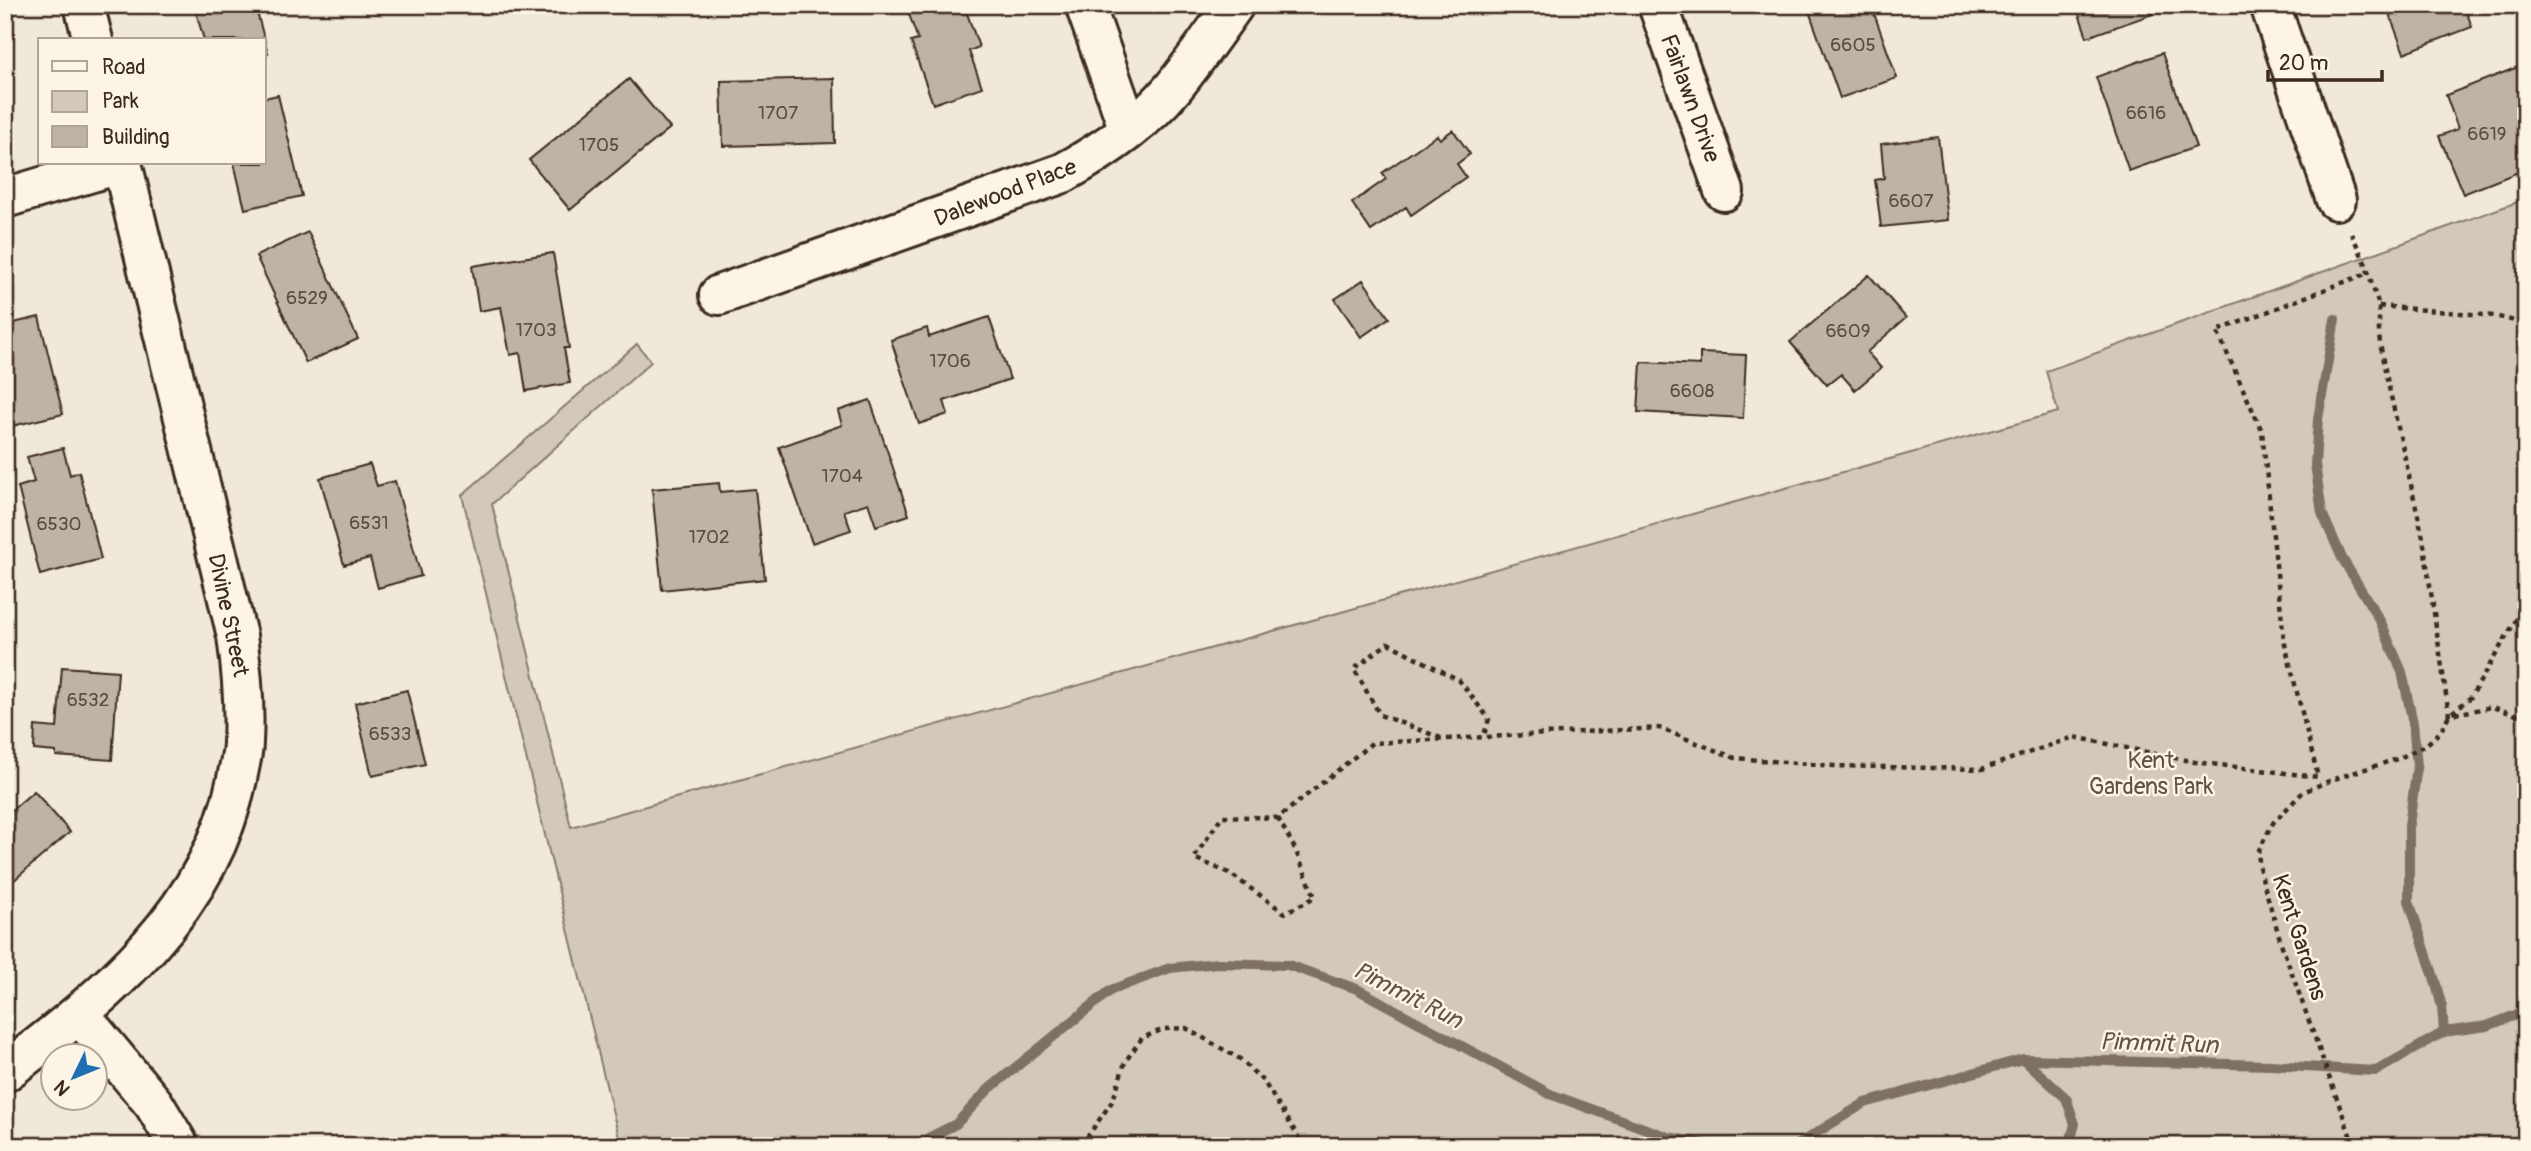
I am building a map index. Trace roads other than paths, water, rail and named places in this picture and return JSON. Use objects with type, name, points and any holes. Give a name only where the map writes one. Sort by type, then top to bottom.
[{"type":"street","points":[[84,5],[92,38]]},
{"type":"street","points":[[1085,5],[1129,130]]},
{"type":"street","name":"Dalewood Place","points":[[719,295],[1063,173],[1086,161],[1129,130],[1172,90],[1234,5]]},
{"type":"street","name":"Fairlawn Drive","points":[[1658,5],[1724,191]]},
{"type":"street","points":[[2270,5],[2336,200]]},
{"type":"street","points":[[5,198],[119,164]]},
{"type":"street","name":"Divine Street","points":[[5,1072],[80,1015],[144,952],[180,910],[210,861],[231,805],[243,745],[244,689],[237,636],[122,164]]},
{"type":"street","points":[[80,1015],[154,1104],[179,1146]]},
{"type":"waterway","points":[[2335,319],[2318,419],[2315,464],[2322,513],[2342,558],[2380,621],[2402,672],[2413,723],[2417,766],[2409,825],[2409,901],[2434,977],[2442,1007],[2444,1032]]},
{"type":"waterway","name":"Pimmit Run","points":[[912,1146],[956,1124],[989,1089],[1111,990],[1170,968],[1218,963],[1288,965],[1357,989],[1550,1094],[1668,1137],[1715,1146]]},
{"type":"waterway","name":"Pimmit Run","points":[[1795,1146],[1865,1103],[2023,1059],[2271,1065],[2376,1071],[2444,1032],[2487,1026],[2526,1011]]},
{"type":"waterway","points":[[2023,1059],[2066,1098],[2075,1124],[2069,1146]]},
{"type":"park label","name":"Kent Gardens Park","points":[[2151,773]]}]
